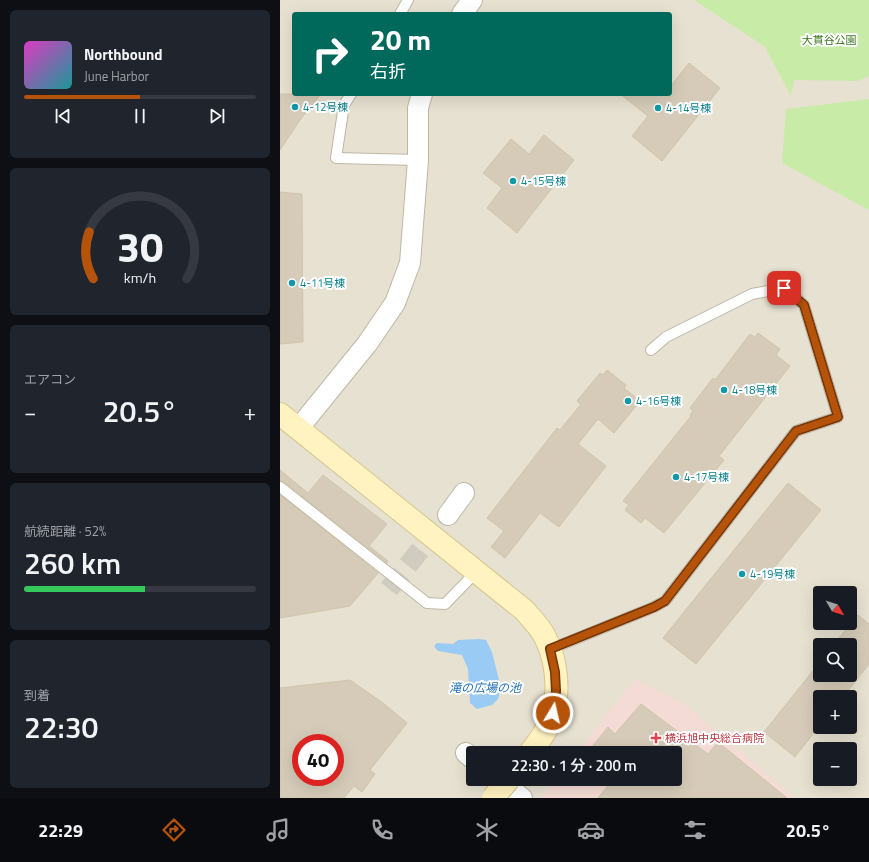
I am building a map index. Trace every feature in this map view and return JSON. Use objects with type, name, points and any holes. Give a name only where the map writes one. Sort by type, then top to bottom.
[{"type":"street","points":[[463,12],[472,0]]},
{"type":"street","points":[[298,429],[367,344],[395,303],[410,263],[418,160],[418,108],[421,96]]},
{"type":"street","points":[[280,414],[524,610],[543,634],[550,649],[555,672],[556,691],[553,713],[543,735],[535,746]]},
{"type":"street","points":[[448,515],[464,493]]},
{"type":"street","points":[[493,798],[503,786]]},
{"type":"street","points":[[507,786],[522,798]]},
{"type":"lane","points":[[401,12],[408,0]]},
{"type":"lane","points":[[350,96],[344,105],[336,158],[418,160]]},
{"type":"lane","points":[[550,649],[654,607],[665,601],[796,431],[838,417],[804,305],[784,288],[752,294],[666,337],[651,350]]},
{"type":"lane","points":[[280,487],[427,602],[445,604],[476,572]]},
{"type":"shaded area","points":[[280,0],[869,0],[869,798],[280,798]]},
{"type":"shaded area","name":"横浜旭中央総合病院","points":[[637,680],[683,703],[795,798],[541,798],[550,786],[682,786],[682,746],[582,746],[625,691]]},
{"type":"green space","name":"大貫谷公園","points":[[694,0],[869,0],[869,76],[858,81],[794,80],[791,96],[765,47]]},
{"type":"green space","points":[[869,99],[869,210],[782,163],[786,109]]},
{"type":"water","name":"滝の広場の池","points":[[458,640],[486,640],[492,652],[501,688],[498,699],[492,705],[477,709],[470,703],[468,669],[462,655],[438,651],[434,646],[437,643],[453,644]]},
{"type":"building","name":"4-14号棟","points":[[689,63],[720,88],[662,161],[632,136],[648,116],[623,96],[672,96],[672,84]]},
{"type":"building","name":"4-12号棟","points":[[280,94],[292,94],[292,96],[319,96],[300,120],[280,150]]},
{"type":"building","name":"4-15号棟","points":[[544,135],[574,160],[517,233],[487,208],[502,188],[483,173],[511,139],[529,154]]},
{"type":"building","name":"4-11号棟","points":[[280,192],[302,194],[303,342],[280,344]]},
{"type":"building","points":[[758,333],[780,349],[776,355],[790,366],[719,456],[724,460],[664,533],[645,518],[641,523],[625,510],[629,505],[623,501],[691,416],[690,415],[693,411],[690,408],[713,378],[715,380],[750,334],[755,337]]},
{"type":"building","points":[[607,370],[626,385],[624,388],[640,401],[614,433],[598,419],[578,444],[606,466],[559,527],[540,513],[505,558],[491,547],[504,531],[487,518],[557,428],[560,430],[581,404],[577,401],[600,373],[603,375]]},
{"type":"building","points":[[280,470],[308,493],[323,475],[387,524],[369,546],[388,561],[387,563],[284,482],[280,481]]},
{"type":"building","name":"4-19号棟","points":[[788,483],[821,510],[696,664],[663,638]]},
{"type":"building","points":[[280,495],[378,573],[350,606],[280,618]]},
{"type":"building","points":[[858,615],[869,624],[869,664],[857,679],[857,638],[839,638],[846,630],[857,630]]},
{"type":"building","points":[[813,671],[813,682],[855,682],[849,690],[813,690],[813,734],[795,757],[764,732]]},
{"type":"building","points":[[350,680],[383,703],[407,723],[370,770],[375,774],[362,792],[354,786],[344,798],[280,798],[280,688]]},
{"type":"building","points":[[641,704],[708,754],[718,742],[787,798],[598,798],[607,786],[682,786],[682,746],[593,746],[608,727],[615,734]]},
{"type":"tunnel","points":[[389,589],[448,515]]},
{"type":"place","name":"4-12号棟","points":[[295,107]]},
{"type":"place","name":"4-14号棟","points":[[658,108]]},
{"type":"place","name":"4-15号棟","points":[[513,181]]},
{"type":"place","name":"4-11号棟","points":[[292,283]]},
{"type":"place","name":"4-18号棟","points":[[724,390]]},
{"type":"place","name":"4-16号棟","points":[[628,401]]},
{"type":"place","name":"4-17号棟","points":[[676,477]]},
{"type":"place","name":"4-19号棟","points":[[742,574]]},
{"type":"place","name":"横浜旭中央総合病院","points":[[656,738]]},
{"type":"route","points":[[553,713],[556,691],[555,672],[550,649],[654,607],[665,601],[796,431],[838,417],[804,305],[784,288]]}]
